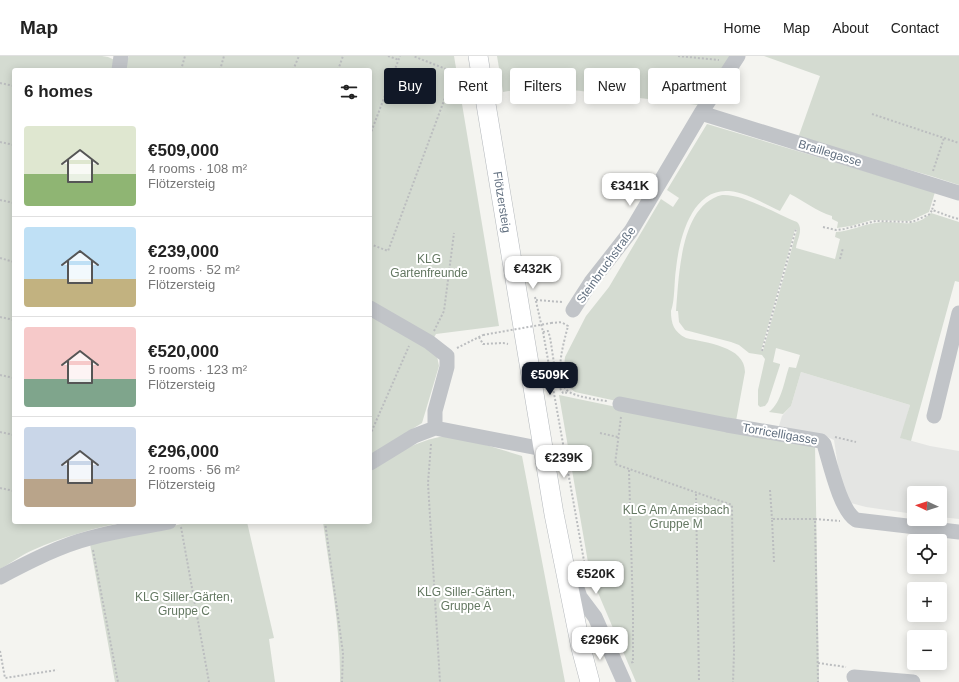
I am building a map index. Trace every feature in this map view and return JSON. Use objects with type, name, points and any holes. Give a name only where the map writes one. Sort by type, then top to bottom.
[{"type":"main road","name":"Flötzersteig","points":[[478,56],[554,514],[581,648],[590,682]]},
{"type":"street","points":[[119,68],[121,56]]},
{"type":"street","name":"Steinbruchstraße","points":[[569,306],[591,282],[631,231],[701,113],[736,59]]},
{"type":"street","name":"Braillegasse","points":[[701,113],[959,193]]},
{"type":"street","points":[[372,309],[429,342],[447,356],[447,367],[435,411],[435,428]]},
{"type":"street","points":[[934,416],[959,313]]},
{"type":"street","name":"Torricelligasse","points":[[622,404],[822,442],[824,444],[843,505],[852,518],[856,520]]},
{"type":"street","points":[[372,462],[414,436],[435,428],[543,449]]},
{"type":"street","name":"Flötzersteig","points":[[554,514],[580,597],[595,617],[621,676]]},
{"type":"street","points":[[856,520],[959,532]]},
{"type":"street","points":[[0,577],[27,562],[91,537],[164,524]]},
{"type":"street","points":[[581,648],[582,682]]},
{"type":"street","points":[[854,677],[913,682]]},
{"type":"path","points":[[182,68],[185,56]]},
{"type":"path","points":[[221,68],[224,56]]},
{"type":"path","points":[[295,68],[299,56]]},
{"type":"path","points":[[339,68],[343,56]]},
{"type":"path","points":[[388,56],[399,60]]},
{"type":"path","points":[[372,129],[400,56]]},
{"type":"path","points":[[372,245],[388,251],[452,80],[451,71],[413,56]]},
{"type":"path","points":[[678,56],[736,59]]},
{"type":"path","points":[[0,83],[12,86]]},
{"type":"path","points":[[872,114],[959,143]]},
{"type":"path","points":[[823,227],[836,230],[876,221],[912,222],[930,214],[932,210],[933,185],[944,138]]},
{"type":"path","points":[[0,142],[12,145]]},
{"type":"path","points":[[0,200],[12,203]]},
{"type":"path","points":[[932,210],[948,217],[959,219]]},
{"type":"path","points":[[762,351],[796,229]]},
{"type":"path","points":[[429,342],[444,311],[454,233]]},
{"type":"path","points":[[840,260],[843,248]]},
{"type":"path","points":[[0,258],[12,261]]},
{"type":"path","points":[[534,293],[543,332],[587,577]]},
{"type":"path","points":[[536,300],[569,306]]},
{"type":"path","points":[[0,317],[12,320]]},
{"type":"path","points":[[445,354],[483,335],[551,323]]},
{"type":"path","points":[[563,323],[568,326],[562,350],[562,384],[571,393],[622,404],[619,437],[614,464],[696,494],[732,505],[733,682]]},
{"type":"path","points":[[543,332],[548,331],[550,337],[557,383],[563,393],[566,393],[567,390]]},
{"type":"path","points":[[372,430],[414,334]]},
{"type":"path","points":[[478,337],[483,344],[508,344]]},
{"type":"path","points":[[0,375],[12,378]]},
{"type":"path","points":[[435,428],[431,446],[428,483],[440,682]]},
{"type":"path","points":[[0,432],[12,435]]},
{"type":"path","points":[[600,433],[619,437]]},
{"type":"path","points":[[822,442],[828,436],[856,442]]},
{"type":"path","points":[[621,676],[633,662],[629,470]]},
{"type":"path","points":[[0,488],[12,491]]},
{"type":"path","points":[[770,490],[774,562]]},
{"type":"path","points":[[696,494],[699,682]]},
{"type":"path","points":[[772,519],[836,522],[856,520]]},
{"type":"path","points":[[815,520],[818,682]]},
{"type":"path","points":[[175,524],[209,682]]},
{"type":"path","points":[[325,524],[343,653],[342,682]]},
{"type":"path","points":[[91,537],[118,682]]},
{"type":"path","points":[[0,651],[4,678],[57,670]]},
{"type":"path","points":[[818,663],[846,667],[854,677]]},
{"type":"shaded area","points":[[801,372],[910,405],[901,438],[930,446],[959,451],[959,519],[947,518],[947,486],[907,486],[907,513],[866,507],[847,502],[842,492],[834,440],[825,436],[778,429],[782,416],[791,406]]},
{"type":"green space","points":[[0,56],[108,57],[119,62],[117,68],[12,68],[12,524],[116,524],[90,530],[55,541],[29,552],[0,569]]},
{"type":"green space","name":"KLG Gartenfreunde","points":[[129,56],[454,56],[456,68],[444,68],[444,104],[462,104],[499,326],[436,334],[433,339],[372,303],[372,68],[125,68]]},
{"type":"green space","points":[[497,56],[730,56],[722,68],[648,68],[648,99],[640,98],[640,68],[584,68],[584,91],[576,90],[576,68],[510,68],[510,91],[503,92],[502,68],[499,68]]},
{"type":"green space","points":[[764,56],[959,56],[959,185],[798,138],[820,76]]},
{"type":"green space","points":[[707,124],[935,192],[929,212],[910,221],[872,220],[837,228],[838,222],[832,219],[832,216],[815,209],[790,194],[780,211],[742,194],[729,191],[716,192],[705,198],[696,207],[689,218],[684,231],[680,244],[675,274],[671,316],[674,327],[682,336],[723,347],[739,356],[743,363],[745,372],[736,421],[626,403],[575,392],[565,384],[563,378],[565,357],[586,316],[609,287],[661,199],[673,207],[679,198],[667,190]]},
{"type":"green space","points":[[722,195],[740,198],[760,205],[797,222],[800,231],[796,248],[835,259],[840,239],[835,237],[836,232],[883,222],[917,222],[931,213],[959,222],[959,282],[955,281],[911,441],[900,438],[910,405],[801,372],[791,406],[783,414],[769,412],[780,397],[789,367],[796,368],[800,355],[776,348],[773,362],[780,365],[768,402],[765,406],[760,407],[758,405],[758,390],[765,359],[762,355],[749,353],[739,345],[731,342],[685,330],[679,322],[678,311],[676,311],[684,244],[690,227],[698,212],[708,201]],"holes":[[[795,229],[797,230],[763,351],[761,351]]]},
{"type":"green space","points":[[372,311],[437,356],[439,366],[422,423],[372,454]]},
{"type":"green space","name":"KLG Am Ameisbach Gruppe M","points":[[559,395],[765,438],[815,445],[819,682],[636,682],[590,574]]},
{"type":"green space","name":"KLG Siller-Gärten, Gruppe A","points":[[445,436],[463,438],[522,456],[565,682],[340,682],[337,622],[323,524],[372,524],[372,469],[415,445],[434,438]]},
{"type":"green space","name":"KLG Siller-Gärten, Gruppe C","points":[[182,524],[247,524],[274,638],[269,639],[275,682],[115,682],[90,544]]}]
